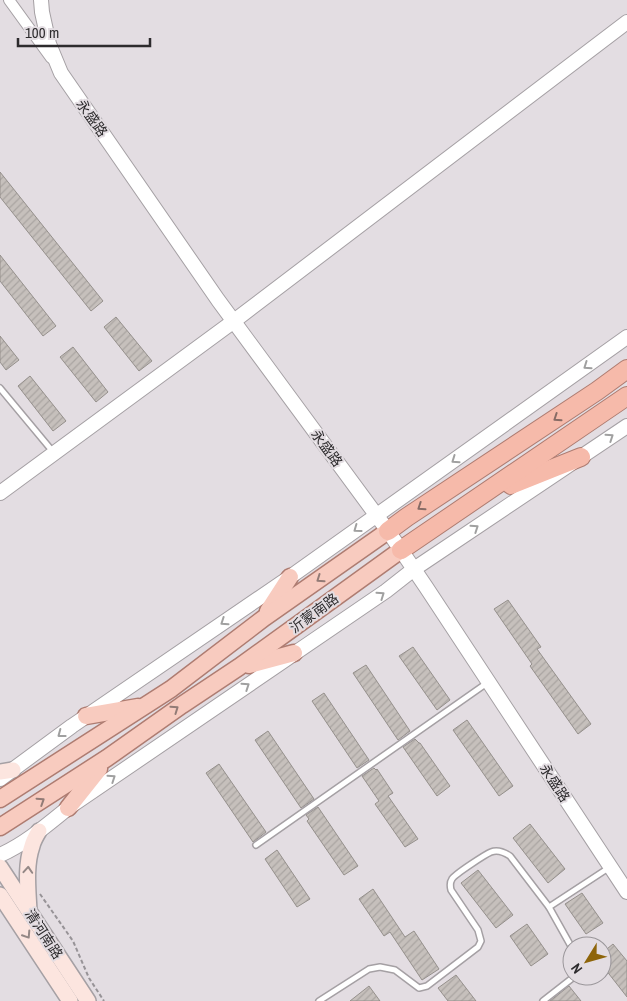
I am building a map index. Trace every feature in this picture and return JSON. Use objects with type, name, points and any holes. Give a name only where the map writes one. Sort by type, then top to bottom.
[{"type":"highway","name":"沂蒙南路","points":[[388,531],[627,369]]},
{"type":"highway","name":"沂蒙南路","points":[[401,550],[627,396]]},
{"type":"highway","points":[[478,498],[581,457]]},
{"type":"main road","name":"沂蒙南路","points":[[0,799],[171,689],[264,618],[388,531]]},
{"type":"main road","name":"沂蒙南路","points":[[0,827],[107,758],[240,667],[401,550]]},
{"type":"main road","points":[[264,618],[290,577]]},
{"type":"main road","points":[[240,667],[294,653]]},
{"type":"main road","points":[[86,716],[145,706]]},
{"type":"main road","points":[[68,808],[107,758]]},
{"type":"main road","points":[[29,911],[29,859],[32,845],[39,831]]},
{"type":"main road","name":"清河南路","points":[[0,867],[88,1001]]},
{"type":"main road","name":"清河南路","points":[[0,895],[5,906],[70,1001]]},
{"type":"street","points":[[9,0],[61,73]]},
{"type":"street","name":"永盛路","points":[[41,0],[49,44],[61,73],[234,321],[388,531],[627,892]]},
{"type":"street","points":[[0,493],[234,321],[627,22]]},
{"type":"street","points":[[0,780],[6,771],[290,577],[627,338]]},
{"type":"street","points":[[0,855],[39,831],[68,808],[386,591],[414,569],[627,426]]},
{"type":"lane","points":[[0,388],[54,454]]},
{"type":"lane","points":[[256,846],[489,682]]},
{"type":"lane","points":[[319,1001],[369,969],[380,967],[395,970],[419,988],[427,986],[478,947],[481,941],[478,930],[451,890],[451,879],[492,852],[503,851],[510,856],[549,906],[565,936]]},
{"type":"lane","points":[[549,906],[610,867]]},
{"type":"lane","points":[[543,1001],[562,986]]},
{"type":"path","points":[[39,892],[73,941],[88,978],[104,1001]]},
{"type":"building","points":[[0,172],[103,301],[91,311],[0,197]]},
{"type":"building","points":[[0,255],[56,326],[43,336],[0,281]]},
{"type":"building","points":[[116,317],[152,361],[139,371],[104,327]]},
{"type":"building","points":[[0,336],[19,360],[6,370],[0,362]]},
{"type":"building","points":[[73,347],[108,392],[96,402],[60,357]]},
{"type":"building","points":[[30,376],[66,421],[53,431],[18,386]]},
{"type":"building","points":[[508,600],[541,647],[537,649],[591,724],[578,734],[530,666],[532,664],[494,609]]},
{"type":"building","points":[[413,647],[450,700],[437,710],[399,656]]},
{"type":"building","points":[[366,665],[410,731],[398,740],[353,673]]},
{"type":"building","points":[[324,693],[369,760],[357,768],[312,701]]},
{"type":"building","points":[[467,720],[513,786],[499,796],[453,730]]},
{"type":"building","points":[[268,731],[314,799],[301,808],[255,740]]},
{"type":"building","points":[[415,739],[420,743],[450,786],[437,796],[403,747]]},
{"type":"building","points":[[219,764],[266,832],[253,842],[206,773]]},
{"type":"building","points":[[374,768],[377,769],[393,793],[388,796],[418,839],[405,847],[375,804],[379,801],[362,776]]},
{"type":"building","points":[[318,807],[358,866],[344,875],[307,821],[309,819],[306,815]]},
{"type":"building","points":[[530,824],[565,869],[548,883],[513,838]]},
{"type":"building","points":[[277,850],[310,899],[297,907],[265,859]]},
{"type":"building","points":[[478,870],[513,915],[496,928],[461,883]]},
{"type":"building","points":[[373,889],[405,937],[414,931],[439,969],[422,980],[390,932],[384,936],[359,899]]},
{"type":"building","points":[[582,893],[603,923],[586,934],[565,904]]},
{"type":"building","points":[[527,924],[548,954],[531,966],[510,936]]},
{"type":"building","points":[[612,945],[627,961],[627,997],[612,978]]},
{"type":"building","points":[[456,975],[476,1001],[448,1001],[438,988]]},
{"type":"building","points":[[369,986],[380,1001],[350,1001]]},
{"type":"building","points":[[569,986],[581,1001],[550,1001]]}]
